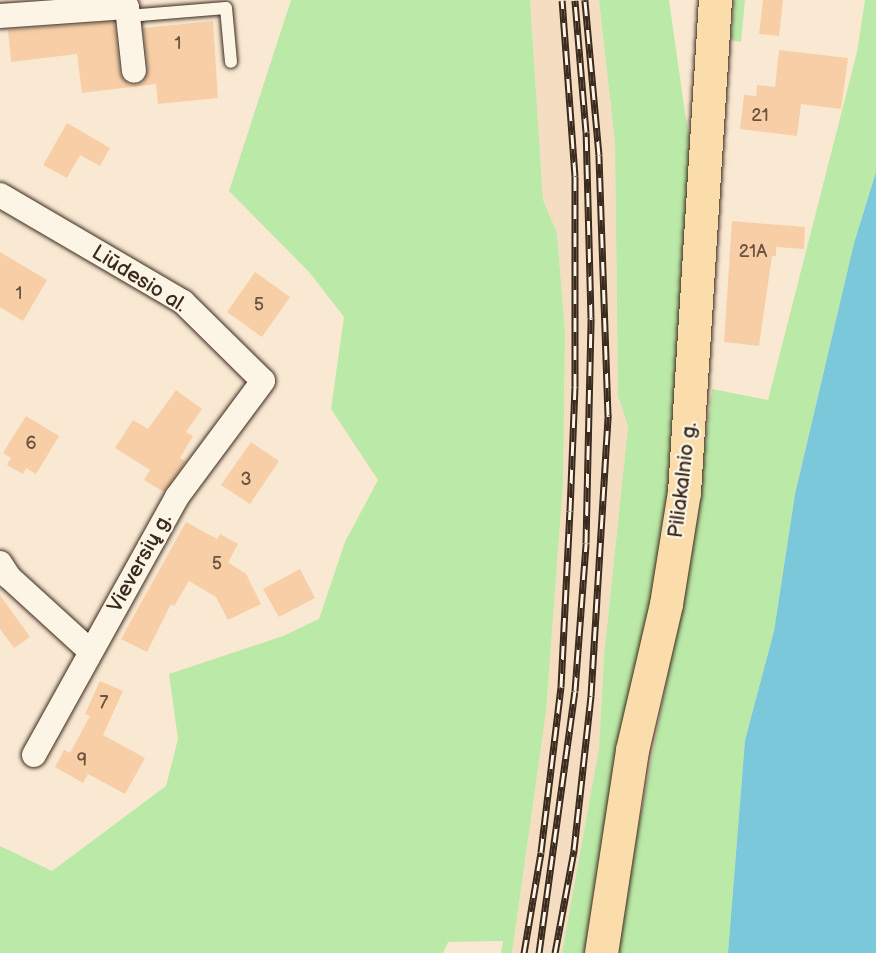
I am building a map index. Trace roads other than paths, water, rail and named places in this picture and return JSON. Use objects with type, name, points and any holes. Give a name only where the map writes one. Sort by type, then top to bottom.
[{"type":"main road","name":"Piliakalnio g.","points":[[601,953],[632,750],[666,604],[684,492],[715,0]]},
{"type":"street","points":[[0,16],[127,7],[134,70]]},
{"type":"street","name":"Liūdesio al.","points":[[0,195],[183,302],[263,381]]},
{"type":"street","name":"Vieversių g.","points":[[34,755],[177,497],[263,381]]},
{"type":"street","points":[[0,563],[9,577],[90,651]]},
{"type":"lane","points":[[128,16],[226,8],[231,62]]},
{"type":"water","points":[[876,172],[876,953],[728,953],[745,740],[774,631],[795,494],[854,243]]},
{"type":"railway","points":[[524,953],[541,852],[561,687],[575,387],[575,176],[562,0]]},
{"type":"railway","points":[[539,953],[575,691],[586,543],[591,318],[586,132],[575,0]]},
{"type":"railway","points":[[555,953],[574,850],[591,696],[608,415],[599,155],[585,0]]}]
